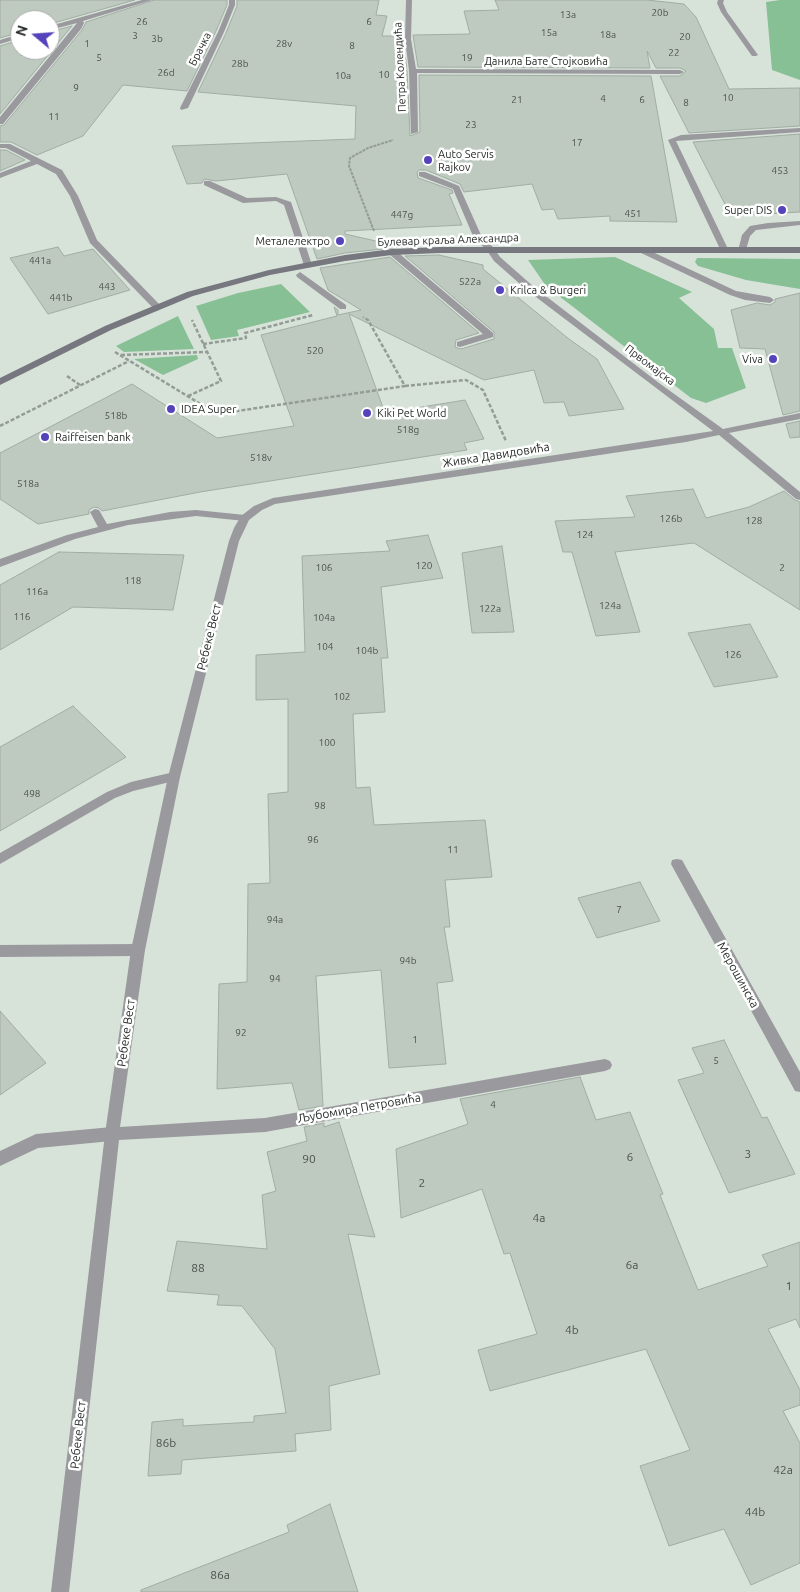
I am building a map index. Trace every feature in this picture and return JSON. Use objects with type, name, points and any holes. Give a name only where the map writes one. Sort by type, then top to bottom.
[{"type":"main road","name":"Булевар краља Александра","points":[[0,382],[157,306],[214,286],[308,265],[392,252],[490,249],[800,250]]},
{"type":"street","points":[[60,25],[149,0]]},
{"type":"street","name":"Брачка","points":[[184,108],[221,32],[232,5],[232,0]]},
{"type":"street","name":"Петра Колендића","points":[[409,0],[408,39],[412,71],[414,132]]},
{"type":"street","points":[[721,0],[720,3],[724,12],[754,55]]},
{"type":"street","points":[[0,122],[79,28],[81,22],[78,20]]},
{"type":"street","name":"Данила Бате Стојковића","points":[[412,71],[680,72]]},
{"type":"street","points":[[725,251],[672,140],[676,137],[800,130]]},
{"type":"street","points":[[0,146],[7,146],[59,172],[74,196],[93,241],[125,276],[157,306]]},
{"type":"street","points":[[0,176],[36,161]]},
{"type":"street","name":"Првомајска","points":[[422,174],[456,188],[477,236],[498,259],[531,289],[656,385],[722,432],[800,497]]},
{"type":"street","points":[[207,183],[246,201],[276,199],[288,204],[308,265]]},
{"type":"street","points":[[742,251],[746,235],[753,228],[800,223]]},
{"type":"street","points":[[642,250],[733,294],[770,300]]},
{"type":"street","points":[[392,252],[490,335],[460,344]]},
{"type":"street","points":[[300,274],[343,307]]},
{"type":"street","name":"Живка Давидовића","points":[[245,518],[258,508],[273,501],[722,432],[800,416]]},
{"type":"street","points":[[95,512],[104,528]]},
{"type":"street","points":[[0,563],[39,547],[104,528],[170,515],[209,513],[245,518]]},
{"type":"street","name":"Ребеке Вест","points":[[60,1592],[112,1134],[138,950],[174,777],[234,541],[245,518]]},
{"type":"street","points":[[0,859],[111,795],[131,787],[174,777]]},
{"type":"street","name":"Мерошинска","points":[[676,864],[800,1086]]},
{"type":"street","points":[[0,951],[138,950]]},
{"type":"street","name":"Љубомира Петровића","points":[[0,1159],[36,1141],[112,1134],[265,1125],[605,1065]]},
{"type":"path","points":[[375,235],[349,166],[350,158],[368,148],[412,136],[414,132]]},
{"type":"path","points":[[203,344],[246,338],[245,333],[343,307],[368,320],[405,386]]},
{"type":"path","points":[[187,396],[221,381],[189,314]]},
{"type":"path","points":[[113,351],[217,414],[405,386],[466,380],[483,390],[502,431]]},
{"type":"path","points":[[120,355],[206,352]]},
{"type":"path","points":[[0,426],[129,361]]},
{"type":"green space","points":[[800,0],[800,80],[772,70],[766,2]]},
{"type":"green space","points":[[615,257],[692,292],[679,298],[714,329],[718,348],[732,348],[746,388],[706,403],[691,398],[546,286],[528,260]]},
{"type":"green space","points":[[697,258],[800,259],[800,289],[746,280],[698,266],[695,262]]},
{"type":"green space","points":[[281,284],[310,312],[237,330],[239,336],[211,340],[196,306],[238,293]]},
{"type":"green space","points":[[178,316],[194,349],[124,352],[116,346]]},
{"type":"green space","points":[[197,355],[198,359],[163,375],[134,359]]},
{"type":"building","points":[[0,0],[135,0],[60,21],[60,10],[10,10],[10,35],[0,38]]},
{"type":"building","points":[[154,0],[227,0],[227,5],[216,31],[187,91],[123,85],[83,136],[37,155],[11,142],[0,142],[0,126],[4,125],[57,60],[60,60],[60,57],[82,30],[86,22]]},
{"type":"building","points":[[237,0],[379,0],[376,15],[387,16],[382,36],[403,36],[407,71],[410,136],[420,132],[419,75],[651,76],[677,222],[610,221],[610,216],[558,219],[554,209],[542,210],[532,184],[464,192],[460,184],[426,170],[419,170],[417,172],[418,178],[452,190],[453,193],[449,194],[462,225],[345,231],[345,234],[402,247],[345,253],[317,259],[287,174],[216,181],[204,179],[202,183],[187,184],[172,146],[355,139],[356,106],[198,92],[226,33],[237,6]]},
{"type":"building","points":[[495,0],[647,0],[684,4],[696,17],[729,89],[800,88],[800,126],[689,133],[660,76],[680,76],[686,71],[680,68],[656,68],[647,51],[650,68],[418,67],[413,35],[470,34],[464,11],[499,10]]},
{"type":"building","points":[[72,26],[60,41],[60,29]]},
{"type":"building","points":[[10,43],[10,60],[44,60],[0,114],[0,46]]},
{"type":"building","points":[[800,134],[800,212],[731,216],[693,142]]},
{"type":"building","points":[[0,150],[6,150],[25,160],[0,171]]},
{"type":"building","points":[[58,247],[64,256],[93,249],[130,290],[48,314],[10,258]]},
{"type":"building","points":[[439,255],[483,265],[483,269],[569,339],[597,359],[624,409],[569,416],[564,402],[544,403],[534,370],[484,380],[349,314],[385,413],[465,400],[484,439],[464,443],[467,450],[200,492],[102,511],[94,507],[89,510],[89,514],[38,524],[0,499],[0,453],[132,384],[217,438],[294,426],[261,335],[337,316],[334,307],[338,310],[338,315],[361,310],[328,290],[320,268],[390,257],[479,333],[456,340],[455,347],[461,349],[494,339],[494,332],[405,256]]},
{"type":"building","points":[[800,293],[800,411],[783,415],[765,349],[740,348],[731,310],[757,303],[770,305],[775,302],[775,299]]},
{"type":"building","points":[[800,421],[800,437],[790,438],[786,424]]},
{"type":"building","points":[[693,489],[706,518],[749,507],[784,491],[800,502],[800,610],[694,543],[615,552],[640,632],[596,636],[572,552],[563,552],[555,521],[635,517],[626,496]]},
{"type":"building","points":[[428,535],[443,578],[381,587],[388,658],[381,658],[385,712],[353,714],[356,788],[370,787],[374,825],[485,820],[492,877],[445,880],[450,927],[444,927],[453,981],[437,983],[446,1064],[389,1068],[381,970],[316,976],[323,1106],[299,1110],[292,1083],[217,1089],[219,984],[247,982],[248,884],[270,883],[268,794],[288,792],[288,699],[256,700],[256,655],[305,652],[302,556],[390,551],[386,541]]},
{"type":"building","points":[[502,546],[514,632],[472,633],[462,553]]},
{"type":"building","points":[[59,552],[184,555],[173,610],[73,607],[0,650],[0,585]]},
{"type":"building","points":[[750,624],[778,677],[714,687],[688,633]]},
{"type":"building","points":[[73,706],[126,757],[0,831],[0,747]]},
{"type":"building","points":[[640,882],[660,921],[597,938],[578,898]]},
{"type":"building","points":[[0,1011],[46,1063],[0,1095]]},
{"type":"building","points":[[724,1040],[762,1118],[767,1117],[795,1174],[729,1193],[678,1080],[704,1073],[692,1048]]},
{"type":"building","points":[[580,1077],[596,1120],[630,1112],[663,1194],[660,1195],[698,1290],[768,1266],[762,1255],[800,1242],[800,1328],[796,1319],[768,1329],[800,1390],[800,1405],[783,1411],[800,1443],[800,1563],[751,1585],[724,1529],[669,1546],[640,1466],[690,1450],[646,1349],[490,1391],[478,1350],[537,1334],[510,1253],[504,1254],[482,1189],[401,1218],[396,1149],[468,1124],[460,1099]]},
{"type":"building","points":[[339,1122],[375,1237],[348,1234],[380,1374],[329,1386],[331,1430],[295,1434],[296,1451],[182,1460],[181,1474],[148,1476],[152,1422],[183,1419],[183,1426],[254,1422],[254,1416],[286,1413],[275,1349],[242,1306],[217,1305],[219,1295],[167,1291],[177,1241],[267,1249],[262,1195],[276,1191],[267,1152],[307,1141],[304,1127],[324,1123],[324,1127]]},
{"type":"building","points":[[330,1504],[358,1592],[141,1592],[141,1590],[289,1532],[287,1525]]},
{"type":"place","name":"Auto Servis Rajkov","points":[[428,160]]},
{"type":"place","name":"Super DIS","points":[[782,210]]},
{"type":"place","name":"Металелектро","points":[[340,241]]},
{"type":"place","name":"Krilca & Burgeri","points":[[500,290]]},
{"type":"place","name":"Viva","points":[[773,359]]},
{"type":"place","name":"IDEA Super","points":[[171,409]]},
{"type":"place","name":"Kiki Pet World","points":[[367,413]]},
{"type":"place","name":"Raiffeisen bank","points":[[45,437]]}]
